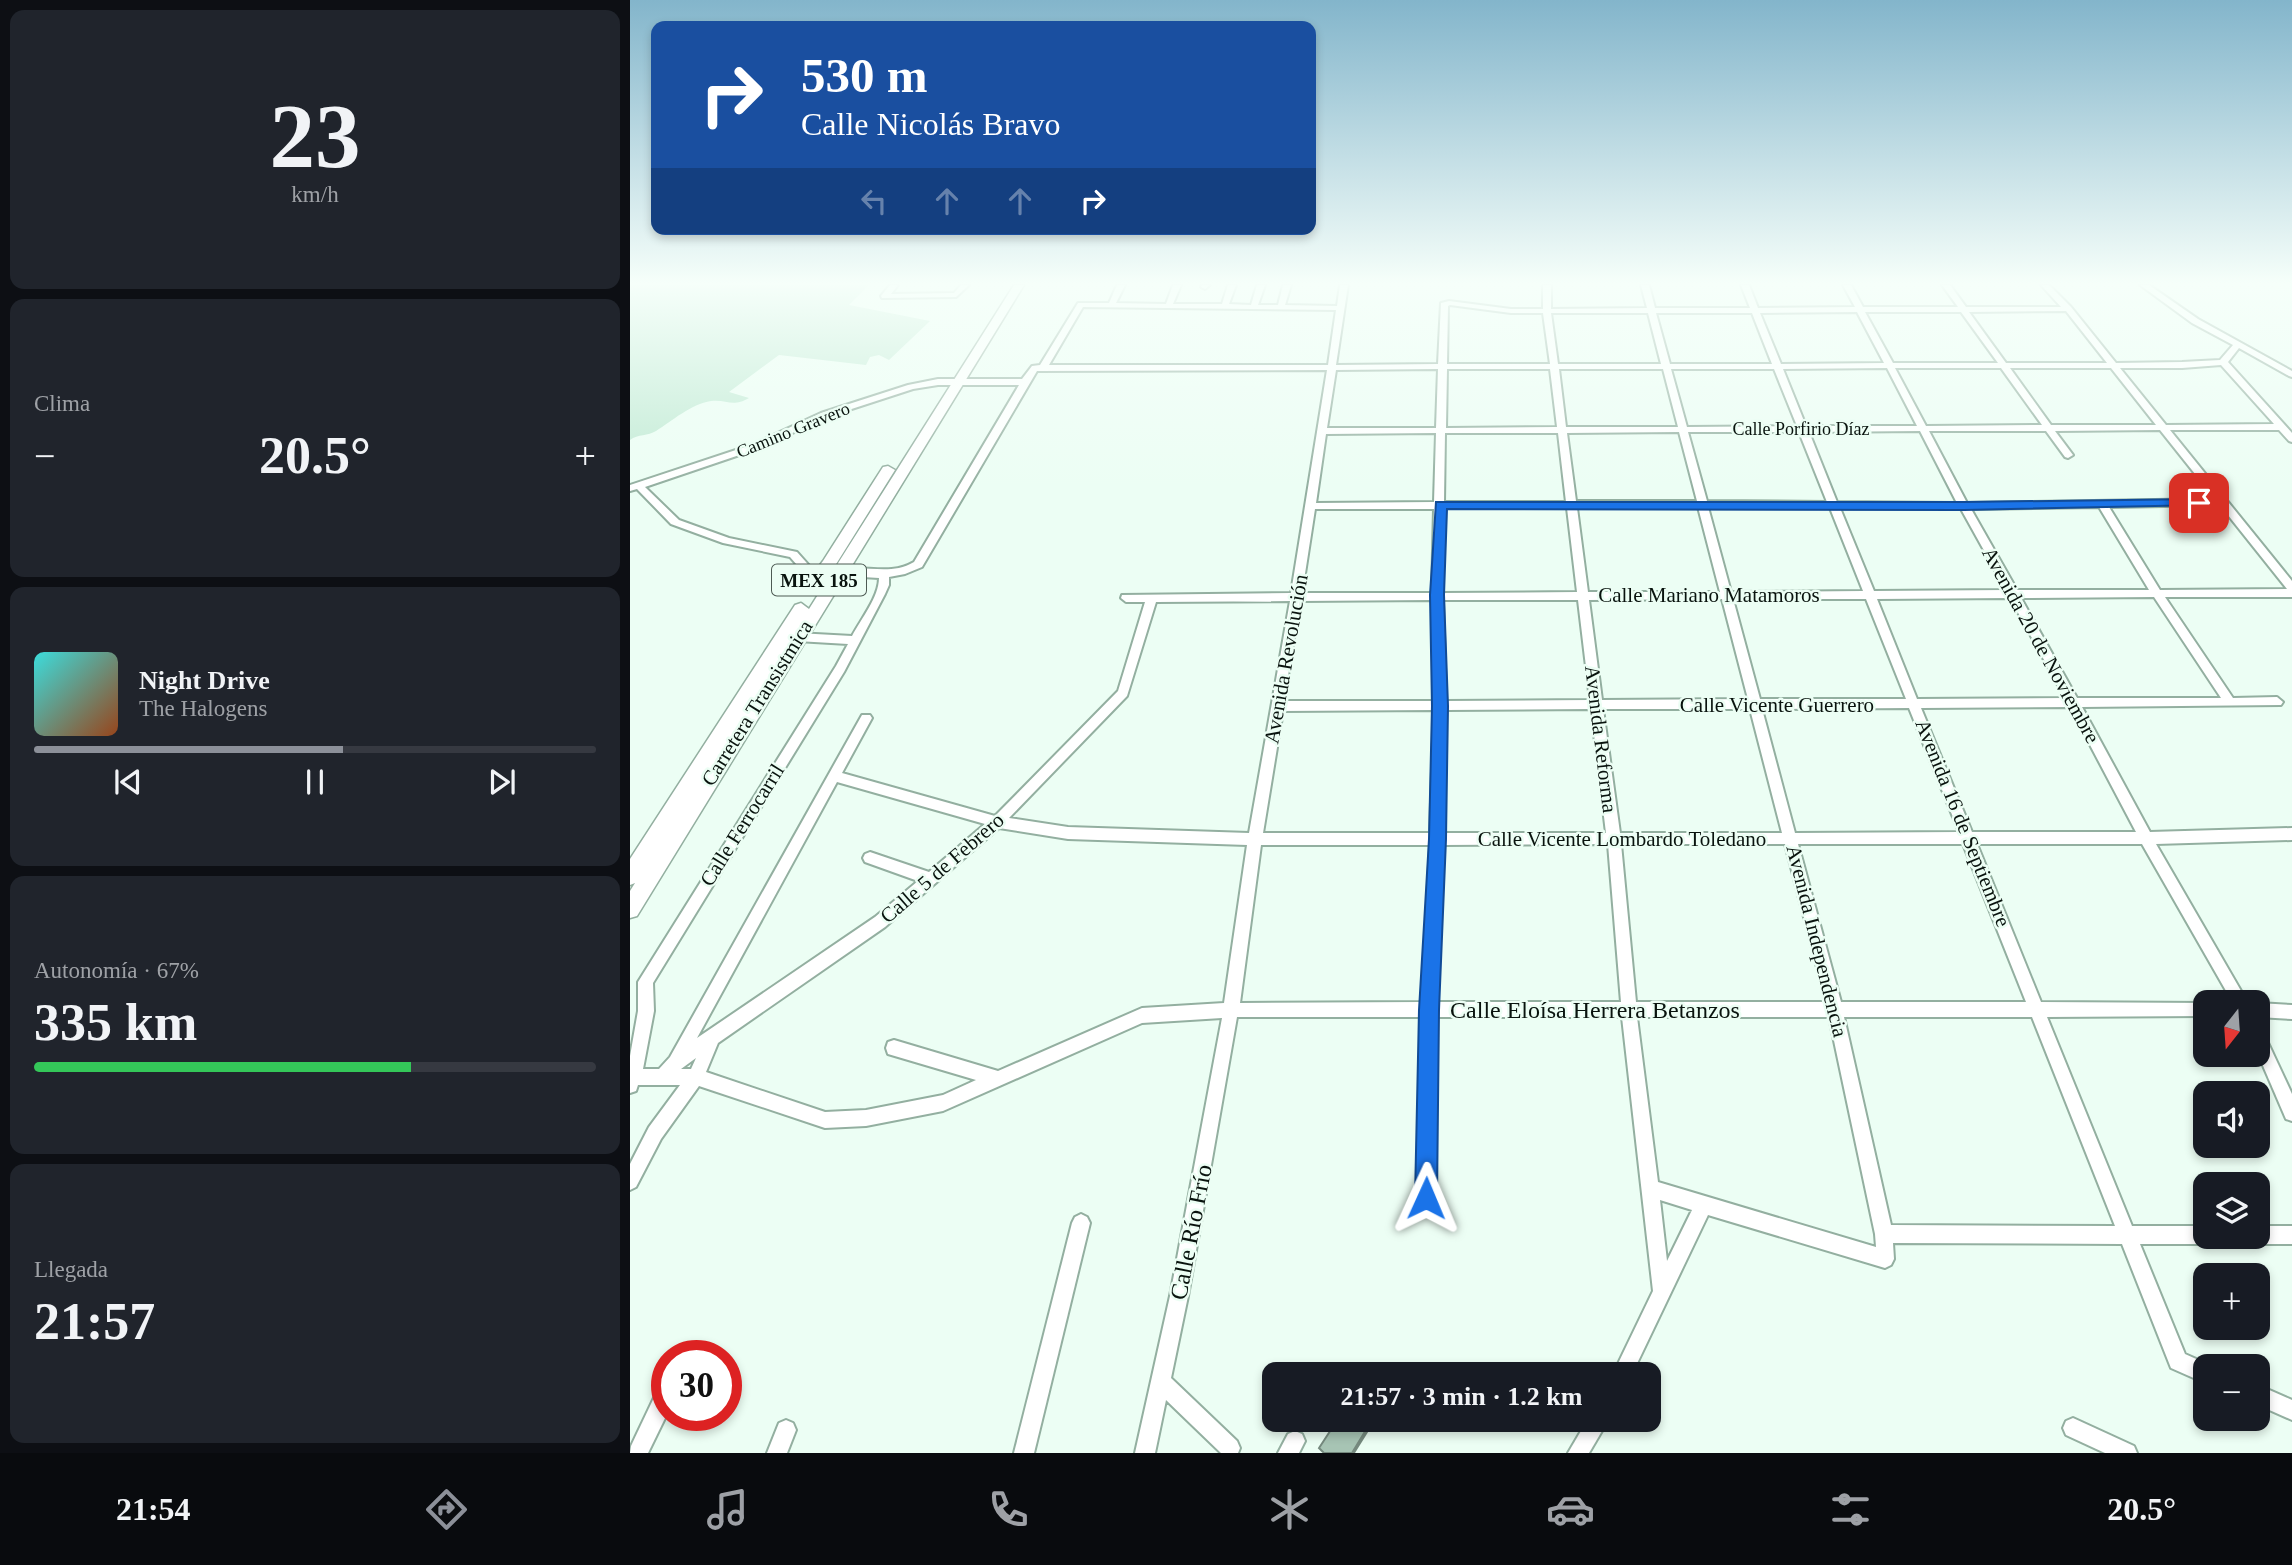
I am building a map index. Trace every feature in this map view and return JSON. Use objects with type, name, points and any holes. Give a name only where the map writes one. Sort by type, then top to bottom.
[{"type":"main road","name":"Carretera Transistmica","points":[[630,909],[935,418],[965,353]]},
{"type":"main road","name":"Carretera Transistmica","points":[[630,876],[971,353]]},
{"type":"street","points":[[1043,368],[1052,353]]},
{"type":"street","name":"Avenida Revolución","points":[[1231,1010],[1255,839],[1335,353]]},
{"type":"street","points":[[1426,1198],[1429,1010],[1440,706],[1437,595],[1444,353]]},
{"type":"street","name":"Avenida Reforma","points":[[1554,353],[1614,840],[1629,1011],[1662,1293]]},
{"type":"street","name":"Avenida Independencia","points":[[1664,353],[1701,504],[1835,1009],[1884,1234]]},
{"type":"street","name":"Avenida 16 de Septiembre","points":[[1773,353],[2178,1361],[2193,1368]]},
{"type":"street","name":"Avenida 20 de Noviembre","points":[[1883,353],[2146,838],[2234,990]]},
{"type":"street","points":[[1992,353],[2068,456]]},
{"type":"street","points":[[2102,353],[2292,591]]},
{"type":"street","points":[[2223,362],[2231,353]]},
{"type":"street","points":[[2252,353],[2292,374]]},
{"type":"street","points":[[846,572],[884,574],[911,569],[918,564],[1033,368],[2223,362],[2292,439]]},
{"type":"street","name":"Camino Gravero","points":[[635,487],[757,446],[824,415],[911,387],[951,382],[1026,382]]},
{"type":"street","name":"Calle Porfirio Díaz","points":[[1321,431],[2281,427]]},
{"type":"street","points":[[635,487],[675,522],[727,541],[793,554],[809,571]]},
{"type":"street","points":[[1311,506],[1964,506],[2223,502]]},
{"type":"street","points":[[2102,503],[2157,594],[2230,702]]},
{"type":"street","name":"Calle Ferrocarril","points":[[632,1081],[646,1011],[645,982],[855,640],[884,584],[884,574]]},
{"type":"street","name":"Calle Mariano Matamoros","points":[[1126,598],[2157,594],[2292,591]]},
{"type":"street","name":"Calle 5 de Febrero","points":[[662,1077],[676,1063],[880,922],[997,822],[1123,694],[1151,599]]},
{"type":"street","points":[[797,637],[855,640]]},
{"type":"street","name":"Calle Vicente Guerrero","points":[[1278,706],[2277,702]]},
{"type":"street","points":[[676,1063],[866,718]]},
{"type":"street","name":"Calle Vicente Lombardo Toledano","points":[[833,776],[997,822],[1068,833],[1255,839],[1614,840],[2146,838],[2292,834]]},
{"type":"street","points":[[870,858],[931,879]]},
{"type":"street","name":"Calle Eloísa Herrera Betanzos","points":[[632,1081],[662,1077],[696,1077],[825,1120],[866,1118],[943,1103],[1142,1016],[1231,1010],[2193,1009]]},
{"type":"street","name":"Calle Río Frío","points":[[1145,1453],[1179,1296],[1231,1010]]},
{"type":"street","points":[[2270,1011],[2292,1012]]},
{"type":"street","points":[[630,1181],[655,1133],[696,1077],[711,1041]]},
{"type":"street","points":[[894,1048],[999,1079]]},
{"type":"street","points":[[2270,1064],[2292,1113]]},
{"type":"street","points":[[1649,1188],[1885,1259],[1884,1234],[2193,1235]]},
{"type":"street","points":[[1628,1362],[1704,1205]]},
{"type":"street","points":[[1024,1453],[1081,1223]]},
{"type":"street","points":[[2270,1235],[2292,1235]]},
{"type":"street","points":[[1160,1381],[1230,1448]]},
{"type":"street","points":[[2270,1400],[2292,1410]]},
{"type":"street","points":[[638,1453],[651,1426]]},
{"type":"street","points":[[2073,1428],[2127,1453]]},
{"type":"street","points":[[777,1453],[786,1430]]},
{"type":"street","points":[[1578,1453],[1591,1432]]},
{"type":"green space","points":[[630,353],[897,353],[889,360],[879,355],[870,357],[866,365],[779,355],[729,392],[749,398],[738,402],[704,403],[689,409],[653,433],[630,440]]},
{"type":"building","points":[[1329,1432],[1365,1432],[1352,1453],[1324,1453],[1319,1448]]},
{"type":"tunnel","points":[[809,571],[846,572]]},
{"type":"route","points":[[1426,1198],[1429,1010],[1440,706],[1437,595],[1440,505],[1964,506],[2199,503]]}]
